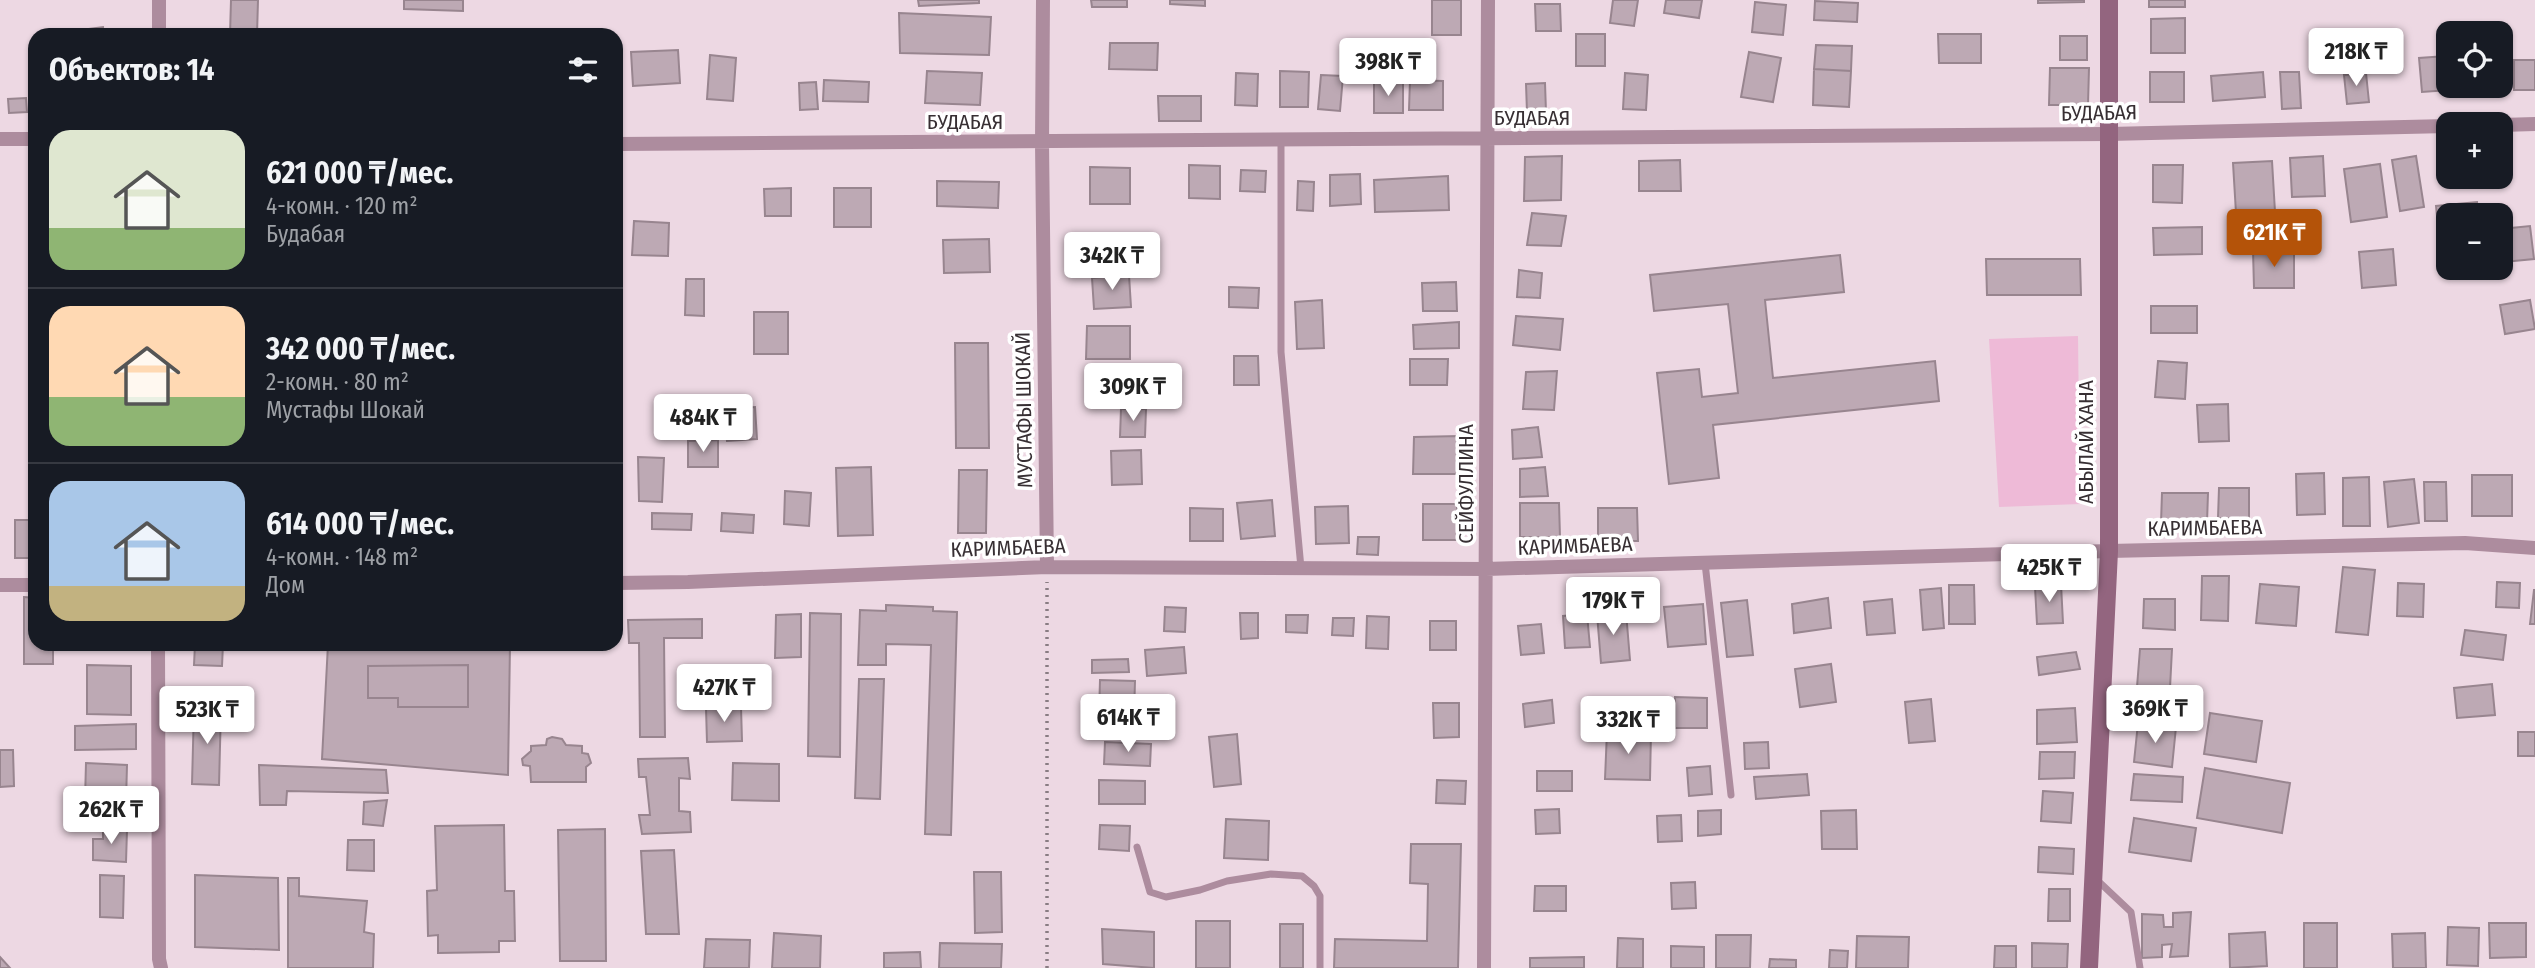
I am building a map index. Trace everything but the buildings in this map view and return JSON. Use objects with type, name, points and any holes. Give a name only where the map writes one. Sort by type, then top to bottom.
[{"type":"main road","name":"АБЫЛАЙ ХАНА","points":[[2089,968],[2109,551],[2109,0]]},
{"type":"street","points":[[159,0],[159,28]]},
{"type":"street","name":"МУСТАФЫ ШОКАЙ","points":[[1043,0],[1047,567]]},
{"type":"street","name":"СЕЙФУЛЛИНА","points":[[1484,968],[1488,0]]},
{"type":"street","points":[[2513,125],[2535,124]]},
{"type":"street","name":"БУДАБАЯ","points":[[623,144],[2109,134],[2436,126]]},
{"type":"street","points":[[0,139],[28,139]]},
{"type":"street","name":"КАРИМБАЕВА","points":[[623,583],[1047,567],[1486,569],[2465,543],[2535,548]]},
{"type":"street","points":[[0,585],[28,585]]},
{"type":"street","points":[[158,651],[161,968]]},
{"type":"lane","points":[[1281,141],[1281,352],[1301,568]]},
{"type":"lane","points":[[1705,563],[1731,795]]},
{"type":"lane","points":[[1137,847],[1150,892],[1166,897],[1227,881],[1271,874],[1302,876],[1320,895],[1320,968]]},
{"type":"lane","points":[[2093,877],[2131,912],[2140,968]]},
{"type":"path","points":[[1047,567],[1047,968]]},
{"type":"shaded area","points":[[2078,336],[2080,504],[1999,507],[1989,339]]}]
